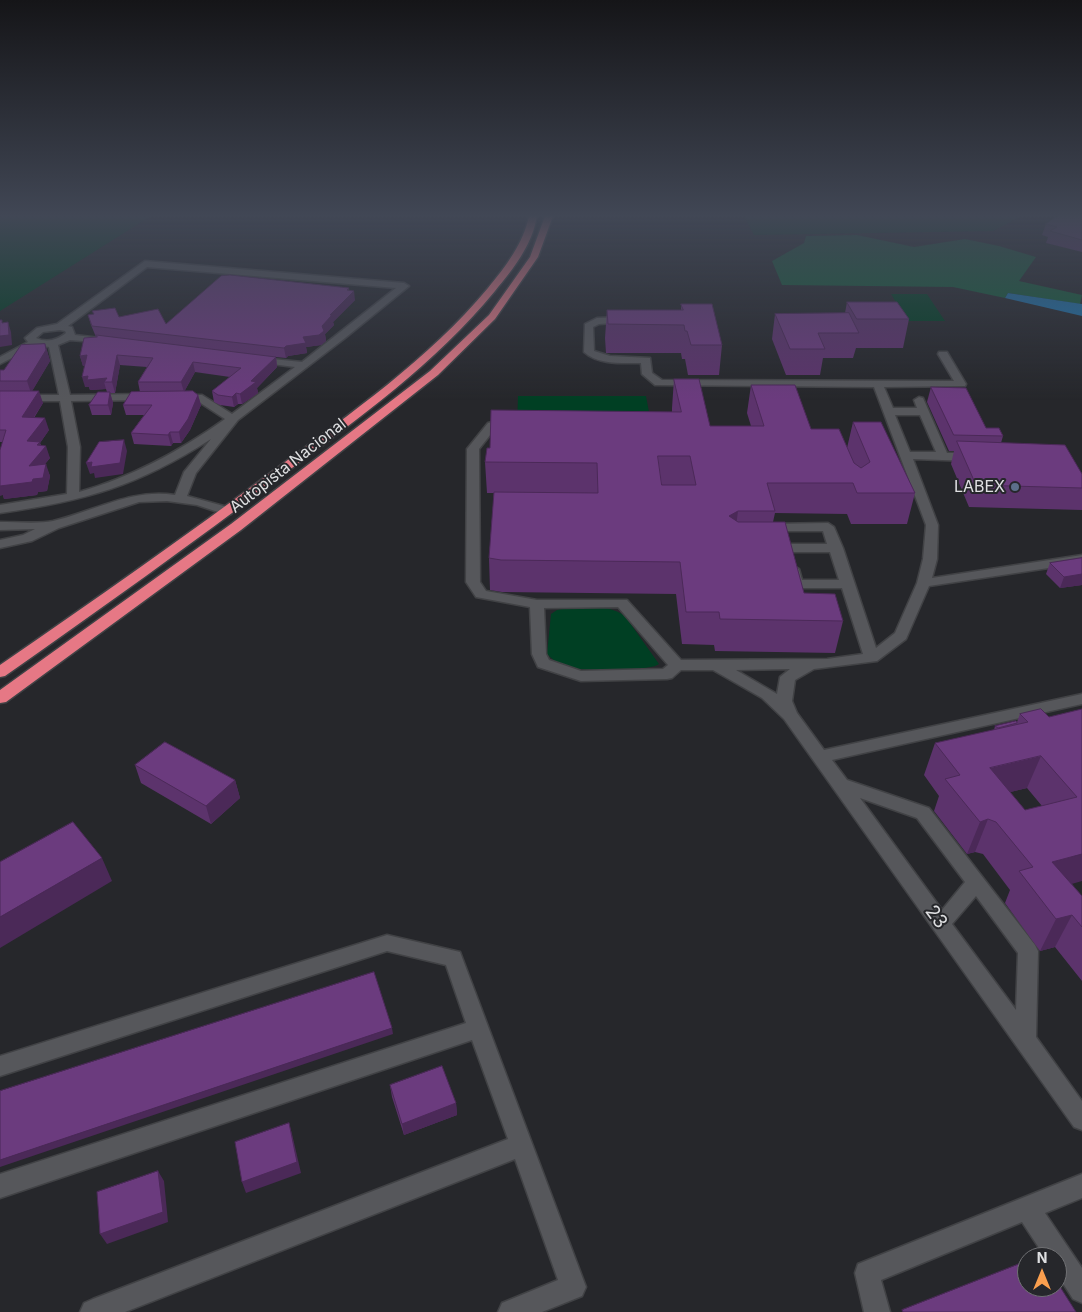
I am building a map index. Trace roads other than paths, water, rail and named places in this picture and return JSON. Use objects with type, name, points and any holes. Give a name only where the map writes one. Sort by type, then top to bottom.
[{"type":"highway","name":"Autopista Nacional","points":[[0,672],[228,511],[402,380],[479,308],[502,277]]},
{"type":"highway","name":"Autopista Nacional","points":[[0,698],[236,527],[434,374],[492,318],[521,277]]},
{"type":"street","points":[[60,327],[126,277]]},
{"type":"street","points":[[0,509],[72,497],[128,480],[190,447],[233,419],[338,341],[404,286],[300,277]]},
{"type":"street","points":[[635,320],[597,321],[588,326],[589,352],[609,360],[646,360],[647,374],[659,383],[961,384],[943,354]]},
{"type":"street","points":[[35,342],[30,338],[35,332],[46,328],[60,327],[69,329],[71,334],[68,337]]},
{"type":"street","points":[[0,361],[35,342],[53,343],[68,337],[117,343]]},
{"type":"street","points":[[53,343],[74,447],[72,497]]},
{"type":"street","points":[[249,359],[304,365]]},
{"type":"street","points":[[538,604],[539,654],[543,662],[554,668],[581,676],[667,674],[677,665],[811,664],[872,658],[901,636],[924,583],[930,559],[932,524],[878,384]]},
{"type":"street","points":[[0,398],[198,397],[233,419]]},
{"type":"street","points":[[919,400],[943,456]]},
{"type":"street","points":[[889,411],[924,412]]},
{"type":"street","points":[[180,499],[190,472],[233,419]]},
{"type":"street","points":[[492,425],[474,449],[473,582],[481,594],[538,604],[622,603],[677,665]]},
{"type":"street","points":[[882,439],[899,440]]},
{"type":"street","points":[[905,455],[980,457]]},
{"type":"street","points":[[0,544],[26,538],[54,525],[137,498],[153,496],[180,499],[199,502],[228,511]]},
{"type":"street","points":[[0,526],[54,525]]},
{"type":"street","points":[[848,584],[796,584],[784,548],[774,527],[828,527],[836,548],[848,584],[872,658]]},
{"type":"street","points":[[762,548],[836,548]]},
{"type":"street","points":[[924,583],[1082,559]]},
{"type":"street","name":"23","points":[[811,664],[788,677],[784,702],[790,715],[1082,1119]]},
{"type":"street","name":"23","points":[[718,666],[768,694],[790,715]]},
{"type":"street","points":[[820,757],[1082,699]]},
{"type":"street","points":[[1040,725],[1053,706]]},
{"type":"street","points":[[921,735],[964,742]]},
{"type":"street","points":[[841,785],[923,813],[1028,950],[1025,1040]]},
{"type":"street","points":[[941,924],[976,883]]},
{"type":"street","points":[[0,1066],[387,943],[454,958],[573,1287],[511,1312]]},
{"type":"street","points":[[0,1186],[479,1028]]},
{"type":"street","points":[[93,1312],[521,1144]]},
{"type":"street","points":[[877,1312],[866,1273],[1082,1186]]},
{"type":"street","points":[[1027,1208],[1082,1290]]},
{"type":"water","points":[[1008,293],[1082,304],[1082,316],[1005,298]]},
{"type":"place","name":"LABEX","points":[[1015,487]]}]
